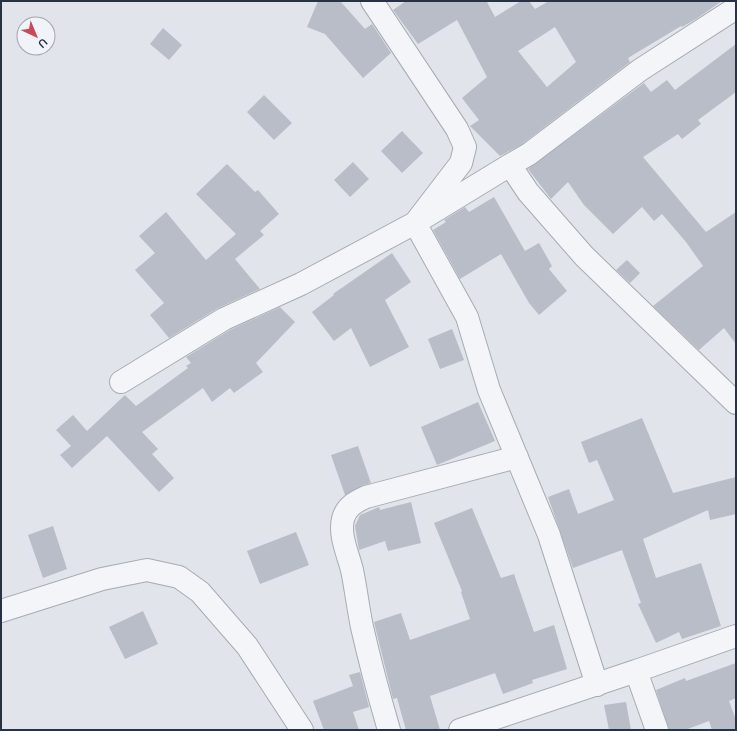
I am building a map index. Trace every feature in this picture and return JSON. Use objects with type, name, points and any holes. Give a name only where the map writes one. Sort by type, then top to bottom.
[{"type":"street","points":[[372,1],[457,129],[465,146],[461,163],[415,223]]},
{"type":"street","points":[[121,382],[224,319],[301,284],[415,223],[528,154],[640,70],[736,8]]},
{"type":"street","points":[[510,165],[528,192],[584,256],[736,403]]},
{"type":"street","points":[[415,223],[467,317],[489,390],[548,535],[597,685]]},
{"type":"street","points":[[389,730],[362,626],[351,568],[342,533],[342,520],[346,511],[353,503],[366,497],[517,457]]},
{"type":"street","points":[[1,611],[102,579],[147,570],[179,577],[200,592],[247,646],[302,730]]},
{"type":"street","points":[[460,730],[597,685],[736,636]]},
{"type":"street","points":[[636,671],[657,730]]},
{"type":"building","points":[[318,1],[340,1],[365,29],[372,24],[391,53],[363,78],[325,34],[307,27]]},
{"type":"building","points":[[406,1],[488,1],[487,2],[495,17],[521,1],[529,1],[535,9],[549,1],[722,1],[696,19],[682,27],[681,26],[628,58],[630,62],[522,144],[500,156],[470,126],[479,120],[462,98],[487,77],[457,20],[418,44],[393,10]],"holes":[[[555,27],[576,62],[547,87],[518,51]]]},
{"type":"building","points":[[163,28],[182,45],[169,60],[150,44]]},
{"type":"building","points":[[736,44],[736,92],[698,120],[701,124],[682,139],[678,134],[643,157],[706,232],[736,212],[736,344],[724,328],[699,350],[653,306],[703,266],[686,242],[662,214],[654,221],[642,207],[613,234],[584,205],[568,182],[551,199],[528,169],[644,83],[651,92],[667,80],[675,90]]},
{"type":"building","points":[[264,95],[292,123],[274,140],[247,112]]},
{"type":"building","points":[[402,131],[423,153],[402,173],[381,151]]},
{"type":"building","points":[[353,162],[369,179],[350,197],[334,180]]},
{"type":"building","points":[[227,164],[255,192],[258,190],[279,214],[260,231],[264,235],[235,259],[260,289],[218,308],[169,338],[150,315],[164,303],[135,270],[155,253],[139,236],[166,212],[206,260],[236,234],[196,194]]},
{"type":"building","points":[[494,197],[525,251],[539,243],[552,266],[549,269],[567,291],[539,315],[529,303],[501,254],[460,279],[433,230],[446,222],[444,220],[465,207],[469,212]]},
{"type":"building","points":[[392,253],[411,282],[385,300],[409,347],[370,367],[351,328],[334,341],[312,312],[334,295],[333,294]]},
{"type":"building","points":[[627,260],[640,273],[630,283],[616,270]]},
{"type":"building","points":[[280,307],[295,322],[256,363],[263,372],[234,393],[230,388],[212,402],[203,388],[142,432],[158,449],[152,454],[174,478],[159,492],[107,436],[72,468],[60,455],[71,446],[56,430],[73,415],[87,431],[125,395],[136,406],[188,368],[186,366],[191,363],[186,357],[230,330]]},
{"type":"building","points":[[452,329],[464,360],[440,369],[428,339]]},
{"type":"building","points":[[478,402],[495,441],[437,465],[421,427]]},
{"type":"building","points":[[642,418],[673,493],[736,477],[736,514],[710,520],[708,510],[643,539],[656,578],[701,563],[721,626],[682,639],[679,632],[656,643],[638,604],[641,603],[622,550],[573,568],[548,497],[569,489],[578,514],[614,500],[597,460],[589,463],[581,442]]},
{"type":"building","points":[[358,446],[371,483],[361,486],[345,495],[331,455]]},
{"type":"building","points":[[411,502],[421,543],[388,551],[385,541],[359,550],[355,526],[360,515],[379,507],[380,510]]},
{"type":"building","points":[[472,508],[501,578],[514,574],[534,632],[554,625],[567,669],[532,680],[533,683],[503,694],[495,673],[430,696],[440,730],[406,730],[397,698],[393,699],[374,622],[401,613],[410,640],[470,619],[461,592],[462,591],[434,523]]},
{"type":"building","points":[[53,526],[67,569],[43,578],[28,535]]},
{"type":"building","points":[[296,532],[309,565],[260,584],[247,551]]},
{"type":"building","points":[[143,611],[158,644],[125,659],[109,627]]},
{"type":"building","points":[[736,663],[736,698],[729,701],[736,720],[736,730],[712,730],[709,721],[685,730],[669,730],[656,690],[685,678],[686,681]]},
{"type":"building","points":[[360,672],[369,707],[353,712],[359,730],[324,730],[313,701],[353,686],[349,675]]},
{"type":"building","points":[[626,702],[631,730],[609,730],[604,705]]}]
